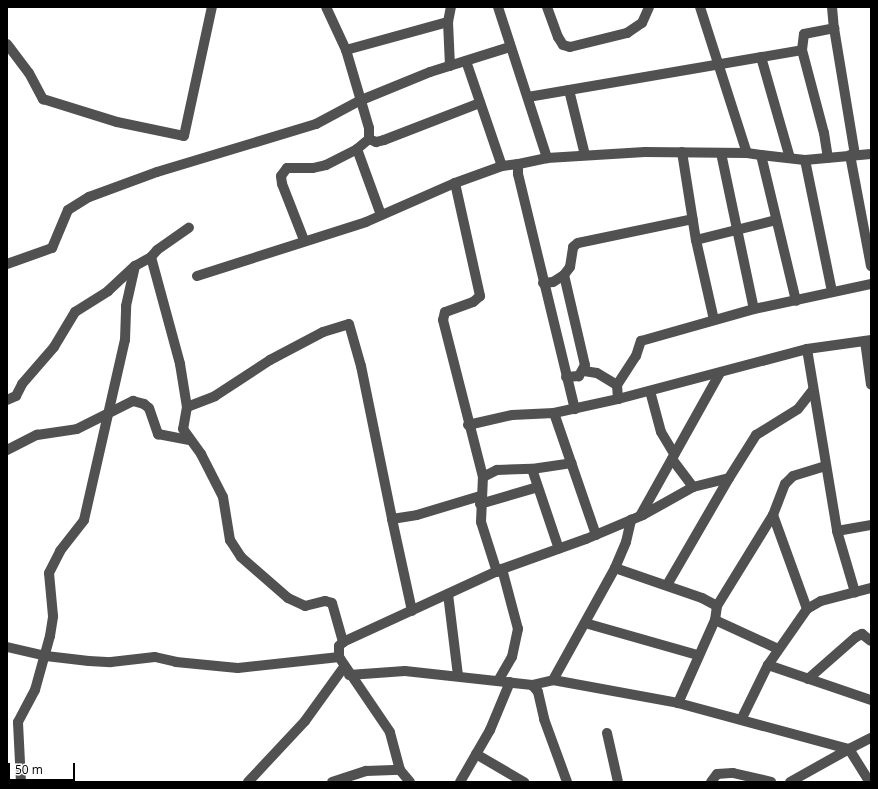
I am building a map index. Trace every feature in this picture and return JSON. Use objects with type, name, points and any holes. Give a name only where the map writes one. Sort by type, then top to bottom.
[{"type":"street","points":[[7,44],[29,73],[43,99],[117,122],[184,136],[212,7]]},
{"type":"street","points":[[326,7],[346,50],[359,101],[369,128],[369,139]]},
{"type":"street","points":[[450,66],[448,22],[451,7]]},
{"type":"street","points":[[498,7],[547,158]]},
{"type":"street","points":[[547,7],[558,37],[563,45],[570,47],[627,33],[642,24],[650,7]]},
{"type":"street","points":[[700,7],[747,153]]},
{"type":"street","points":[[832,7],[853,155],[871,266]]},
{"type":"street","points":[[346,50],[448,22]]},
{"type":"street","points":[[828,158],[824,133],[802,50],[804,34],[834,28]]},
{"type":"street","points":[[7,264],[52,248],[68,210],[89,197],[157,172],[316,124],[359,101],[450,66],[510,46]]},
{"type":"street","points":[[528,98],[802,50]]},
{"type":"street","points":[[762,57],[790,158]]},
{"type":"street","points":[[466,61],[502,166]]},
{"type":"street","points":[[570,90],[585,155]]},
{"type":"street","points":[[369,139],[376,142],[384,140],[480,103]]},
{"type":"street","points":[[304,240],[282,184],[281,176],[287,168],[313,168],[326,165],[357,149],[369,139]]},
{"type":"street","points":[[357,149],[381,215]]},
{"type":"street","points":[[197,276],[381,215],[455,183],[502,166],[547,158],[585,155],[682,152],[747,153],[805,160],[871,154]]},
{"type":"street","points":[[682,152],[696,240],[714,320]]},
{"type":"street","points":[[721,153],[736,231],[754,309]]},
{"type":"street","points":[[760,155],[796,301]]},
{"type":"street","points":[[805,160],[832,291]]},
{"type":"street","points":[[518,164],[543,283],[575,409]]},
{"type":"street","points":[[455,183],[480,296],[473,302],[444,312],[444,320],[468,425],[483,477],[480,500],[481,522],[499,570],[518,629],[512,657],[498,681]]},
{"type":"street","points":[[543,283],[553,282],[564,275],[570,267],[573,247],[578,243],[693,219]]},
{"type":"street","points":[[696,240],[776,220]]},
{"type":"street","points":[[7,400],[16,396],[22,384],[54,347],[75,312],[108,291],[135,266],[151,257],[157,250],[189,228]]},
{"type":"street","points":[[151,257],[171,323],[187,407],[183,429],[189,440],[201,454],[223,497],[230,540],[241,557],[288,598],[305,606],[325,601],[332,603],[343,642]]},
{"type":"street","points":[[21,782],[18,722],[35,690],[46,656],[53,616],[49,573],[60,551],[84,520],[125,340],[126,306],[135,266]]},
{"type":"street","points":[[564,275],[585,365],[584,371],[579,376],[566,377]]},
{"type":"street","points":[[618,400],[617,385],[636,356],[641,341],[754,309],[796,301],[832,291],[871,284]]},
{"type":"street","points":[[187,407],[215,396],[270,360],[323,332],[349,324],[361,366],[412,611]]},
{"type":"street","points":[[468,425],[512,415],[554,413],[618,400],[807,349],[868,340],[871,384]]},
{"type":"street","points":[[807,349],[825,466],[837,531],[856,592]]},
{"type":"street","points":[[584,371],[597,373],[617,385]]},
{"type":"street","points":[[553,680],[615,568],[635,518],[673,456],[720,373]]},
{"type":"street","points":[[667,586],[729,478],[756,435],[798,409],[813,390]]},
{"type":"street","points":[[650,391],[661,432],[673,456],[693,487]]},
{"type":"street","points":[[7,450],[37,435],[77,429],[133,401],[144,404],[149,408],[158,434],[189,440]]},
{"type":"street","points":[[554,413],[596,535]]},
{"type":"street","points":[[483,477],[497,470],[532,469],[572,463]]},
{"type":"street","points":[[678,703],[697,655],[715,620],[717,606],[773,514],[785,484],[793,476],[825,466]]},
{"type":"street","points":[[532,469],[559,549]]},
{"type":"street","points":[[410,782],[400,770],[390,732],[347,671],[339,657],[339,646],[343,642],[499,570],[596,535],[635,518],[693,487],[729,478]]},
{"type":"street","points":[[392,519],[417,515],[538,487]]},
{"type":"street","points":[[773,514],[807,609]]},
{"type":"street","points":[[837,531],[871,525]]},
{"type":"street","points":[[615,568],[667,586],[717,606]]},
{"type":"street","points":[[742,718],[768,665],[807,609],[822,601],[871,588]]},
{"type":"street","points":[[448,594],[458,675]]},
{"type":"street","points":[[715,620],[778,649]]},
{"type":"street","points":[[585,623],[697,655]]},
{"type":"street","points":[[808,680],[856,637],[862,634],[871,641]]},
{"type":"street","points":[[7,647],[46,656],[111,662],[155,657],[176,662],[238,668],[339,657]]},
{"type":"street","points":[[768,665],[808,680],[871,700]]},
{"type":"street","points":[[248,782],[305,721],[347,671],[405,671],[458,675],[532,685],[553,680],[678,703],[742,718],[849,749],[870,782]]},
{"type":"street","points":[[460,782],[476,754],[510,682]]},
{"type":"street","points":[[532,685],[538,692],[544,719],[567,782]]},
{"type":"street","points":[[607,733],[618,782]]},
{"type":"street","points":[[790,782],[871,738]]},
{"type":"street","points":[[476,754],[524,782]]},
{"type":"street","points":[[332,782],[366,770],[400,770]]},
{"type":"street","points":[[711,782],[717,774],[733,773],[771,782]]}]
